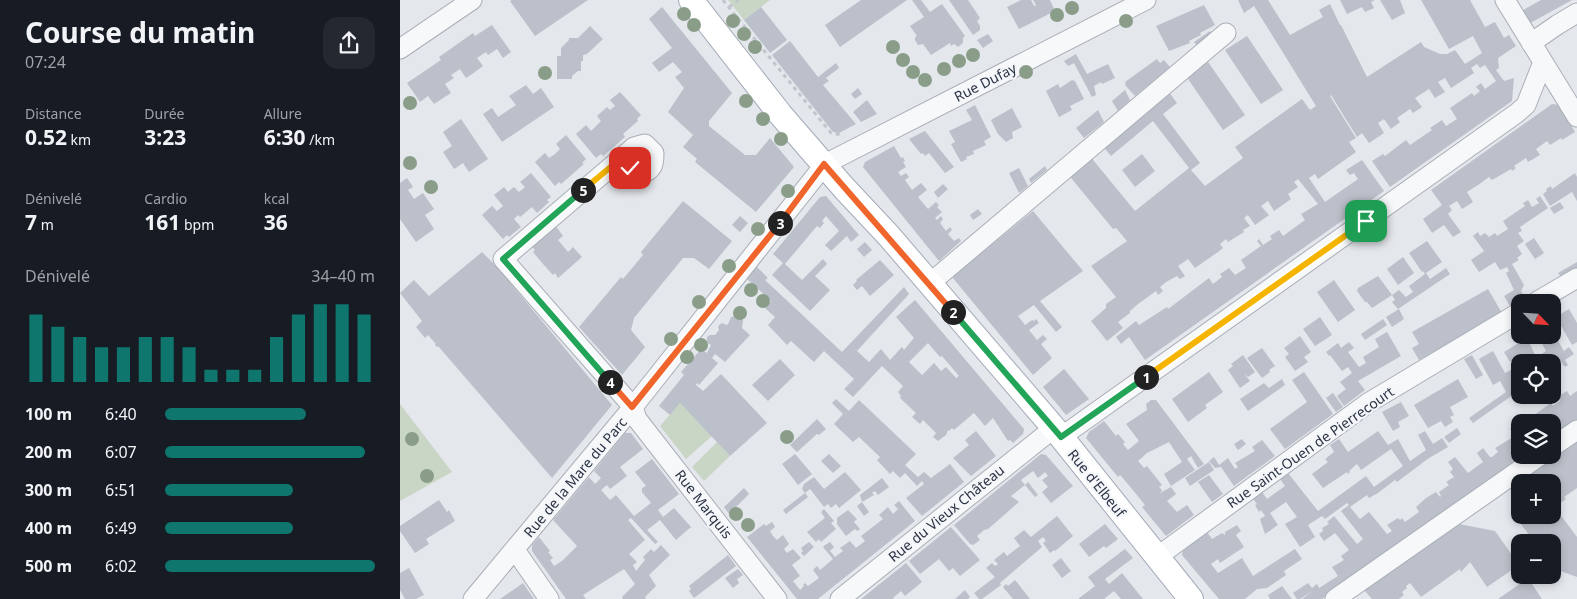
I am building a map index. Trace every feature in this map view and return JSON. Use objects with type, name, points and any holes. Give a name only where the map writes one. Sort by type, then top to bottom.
[{"type":"main road","name":"Rue d'Elbeuf","points":[[691,0],[780,114],[1057,433],[1191,599]]},
{"type":"street","points":[[400,49],[472,0]]},
{"type":"street","name":"Rue Dufay","points":[[824,164],[1146,0]]},
{"type":"street","points":[[1505,0],[1577,118]]},
{"type":"street","points":[[1532,43],[1577,13]]},
{"type":"street","points":[[929,284],[1226,33]]},
{"type":"street","name":"Rue du Vieux Château","points":[[840,599],[1057,433],[1526,106],[1543,62]]},
{"type":"street","name":"Rue Marquis","points":[[619,160],[503,259],[632,407],[637,419],[777,599]]},
{"type":"street","name":"Rue de la Mare du Parc","points":[[473,599],[632,407],[824,164]]},
{"type":"street","points":[[1550,294],[1577,278]]},
{"type":"street","name":"Rue Saint-Ouen de Pierrecourt","points":[[1156,557],[1368,403],[1511,317]]},
{"type":"street","points":[[1561,441],[1577,430]]},
{"type":"street","points":[[1335,599],[1528,464]]},
{"type":"street","points":[[515,550],[549,599]]},
{"type":"path","points":[[723,0],[832,132],[844,135],[845,137]]},
{"type":"path","points":[[729,7],[738,0]]},
{"type":"green space","points":[[728,0],[770,0],[744,20]]},
{"type":"green space","points":[[680,403],[712,436],[686,459],[660,426]]},
{"type":"green space","points":[[400,404],[452,472],[400,501]]},
{"type":"green space","points":[[717,442],[730,456],[704,481],[692,467]]},
{"type":"building","points":[[588,0],[535,36],[510,1]]},
{"type":"building","points":[[861,0],[907,0],[840,47],[825,25]]},
{"type":"building","points":[[912,0],[921,0],[930,12],[942,4],[965,36],[963,43],[958,47],[954,44],[951,46],[950,43],[931,55],[923,44],[918,45],[915,40],[917,36],[910,26],[924,17]]},
{"type":"building","points":[[949,0],[968,0],[980,18],[977,21],[980,30],[973,35]]},
{"type":"building","points":[[1021,0],[1031,0],[1034,6],[1036,5],[1033,0],[1050,0],[1055,11],[1019,29],[1007,7]]},
{"type":"building","points":[[1238,0],[1268,0],[1290,35],[1323,17],[1319,10],[1330,4],[1367,77],[1421,42],[1424,47],[1440,54],[1447,54],[1455,50],[1465,64],[1482,53],[1473,36],[1449,49],[1421,0],[1470,0],[1485,27],[1495,22],[1504,38],[1509,35],[1516,46],[1498,58],[1499,68],[1496,70],[1504,81],[1514,78],[1512,101],[1390,187],[1372,161],[1383,154],[1385,156],[1406,140],[1410,145],[1432,130],[1430,128],[1442,120],[1446,126],[1457,119],[1450,108],[1472,93],[1474,96],[1480,91],[1476,87],[1481,83],[1485,89],[1496,81],[1485,65],[1480,68],[1477,64],[1471,68],[1474,73],[1451,88],[1445,78],[1438,82],[1445,92],[1435,98],[1429,89],[1415,98],[1422,107],[1413,113],[1410,109],[1397,118],[1400,122],[1391,129],[1384,119],[1378,123],[1384,133],[1369,143],[1362,133],[1357,137],[1331,95],[1356,138],[1349,142],[1356,152],[1318,179],[1315,174],[1309,178],[1325,202],[1358,179],[1354,173],[1350,175],[1346,170],[1362,160],[1384,191],[1145,360],[1129,337],[1121,344],[1116,337],[1136,321],[1139,325],[1167,307],[1168,309],[1209,278],[1213,284],[1222,277],[1220,274],[1229,268],[1235,275],[1246,268],[1241,260],[1261,246],[1257,241],[1259,239],[1263,245],[1272,239],[1270,236],[1279,230],[1283,236],[1305,220],[1301,214],[1318,204],[1298,179],[1294,182],[1298,187],[1288,194],[1291,199],[1274,211],[1268,201],[1261,206],[1269,215],[1255,225],[1248,215],[1244,218],[1250,226],[1228,242],[1226,239],[1220,244],[1223,248],[1218,252],[1195,268],[1188,259],[1178,266],[1185,276],[1180,279],[1177,276],[1166,282],[1160,287],[1163,291],[1158,295],[1156,291],[1138,304],[1118,322],[1123,328],[1107,341],[1091,321],[1106,308],[1106,304],[1116,297],[1091,266],[1127,241],[1116,228],[1113,229],[1067,173],[1089,155],[1135,211],[1189,168],[1153,121],[1111,156],[1102,145],[1168,91],[1177,103],[1163,114],[1200,163],[1191,170],[1205,186],[1243,158],[1235,147],[1302,99],[1310,110],[1316,106],[1254,6],[1244,13]]},
{"type":"building","points":[[1340,0],[1375,0],[1371,2],[1374,8],[1365,12],[1362,7],[1347,14]]},
{"type":"building","points":[[1380,0],[1400,0],[1405,13],[1392,20]]},
{"type":"building","points":[[1541,0],[1572,0],[1525,26],[1518,13]]},
{"type":"building","points":[[1204,5],[1215,25],[1200,33],[1201,35],[1189,41],[1190,43],[1169,51],[1156,26]]},
{"type":"building","points":[[662,7],[732,93],[709,121],[709,126],[745,155],[756,155],[770,138],[794,167],[756,212],[695,162],[697,159],[683,147],[693,135],[668,112],[684,88],[675,77],[682,72],[673,62],[659,72],[652,63],[672,48],[649,19]]},
{"type":"building","points":[[761,7],[787,40],[770,53],[744,20]]},
{"type":"building","points":[[492,25],[511,52],[503,58],[497,49],[488,55],[486,52],[477,58],[483,66],[466,78],[460,69],[451,75],[454,78],[445,84],[451,93],[434,104],[428,96],[420,102],[407,83],[441,60],[439,57],[473,33],[475,36]]},
{"type":"building","points":[[590,26],[603,39],[587,54],[583,55],[581,71],[572,76],[572,79],[557,79],[557,56],[561,56],[561,48],[569,38],[578,38]]},
{"type":"building","points":[[1210,31],[1213,35],[1197,46],[1194,42]]},
{"type":"building","points":[[988,34],[993,41],[983,48],[977,40]]},
{"type":"building","points":[[1247,36],[1283,90],[1261,104],[1225,50]]},
{"type":"building","points":[[790,41],[818,77],[836,63],[839,68],[826,78],[829,81],[823,85],[856,124],[839,133],[833,132],[772,55]]},
{"type":"building","points":[[1076,54],[1087,74],[1108,64],[1115,78],[1094,86],[1096,95],[1092,97],[1074,63],[1068,66],[1064,61]]},
{"type":"building","points":[[1157,59],[1160,63],[1164,60],[1170,67],[1135,96],[1125,85],[1125,82]]},
{"type":"building","points":[[1208,62],[1245,115],[1223,130],[1186,76]]},
{"type":"building","points":[[1072,80],[1075,81],[1084,99],[1070,106],[1072,110],[1059,117],[1046,91],[1058,84],[1060,88]]},
{"type":"building","points":[[526,85],[533,94],[541,88],[554,107],[502,142],[483,114],[492,108],[498,117],[516,105],[509,96]]},
{"type":"building","points":[[858,88],[862,94],[855,99],[851,94]]},
{"type":"building","points":[[1125,90],[1130,100],[1118,111],[1112,101]]},
{"type":"building","points":[[620,92],[641,115],[637,119],[638,121],[623,134],[625,137],[603,156],[601,154],[596,158],[576,134],[586,125],[591,131],[601,121],[597,116],[607,107],[610,110],[615,106],[610,100]]},
{"type":"building","points":[[867,100],[877,114],[861,122],[853,112]]},
{"type":"building","points":[[1552,104],[1559,105],[1575,132],[1550,145],[1547,141],[1536,149],[1540,155],[1528,162],[1526,158],[1514,166],[1516,168],[1512,171],[1511,169],[1492,180],[1489,177],[1467,192],[1473,202],[1462,209],[1457,201],[1449,206],[1452,210],[1448,214],[1461,232],[1453,237],[1444,225],[1432,233],[1423,219],[1442,205],[1431,190]]},
{"type":"building","points":[[975,105],[991,137],[984,141],[986,145],[973,151],[974,154],[966,157],[967,159],[961,162],[951,144],[955,142],[949,131],[972,120],[966,110]]},
{"type":"building","points":[[1012,108],[1022,127],[1012,132],[1013,138],[1006,142],[998,134],[991,120]]},
{"type":"building","points":[[1098,110],[1104,122],[1084,138],[1076,128]]},
{"type":"building","points":[[461,119],[488,159],[469,172],[463,163],[454,169],[443,152],[452,146],[443,132]]},
{"type":"building","points":[[925,131],[954,167],[945,173],[929,153],[925,156],[923,153],[921,154],[909,139]]},
{"type":"building","points":[[566,135],[586,159],[582,163],[584,164],[561,184],[559,182],[555,186],[535,162],[545,153],[549,158],[555,154],[560,149],[556,144]]},
{"type":"building","points":[[894,146],[901,158],[903,157],[906,167],[898,172],[901,176],[906,173],[909,177],[905,180],[912,190],[921,183],[927,190],[918,197],[928,209],[936,202],[939,205],[937,207],[942,212],[935,218],[937,220],[941,216],[943,219],[940,223],[946,231],[950,227],[952,230],[948,234],[954,241],[959,238],[961,241],[939,261],[863,167],[865,162]]},
{"type":"building","points":[[1142,154],[1155,171],[1135,187],[1122,170]]},
{"type":"building","points":[[1045,166],[1047,170],[1031,183],[1029,179]]},
{"type":"building","points":[[1019,168],[1028,186],[1019,193],[1009,173]]},
{"type":"building","points":[[531,173],[551,197],[547,200],[549,202],[537,213],[532,207],[520,217],[518,215],[514,219],[521,227],[509,237],[507,235],[503,239],[482,215],[492,206],[497,211],[503,206],[494,195],[504,187],[508,192],[514,187],[519,192],[525,187],[520,182]]},
{"type":"building","points":[[1575,173],[1577,177],[1577,201],[1572,192],[1550,206],[1543,194],[1547,191],[1546,189],[1551,186],[1552,189]]},
{"type":"building","points":[[407,178],[413,187],[408,190],[414,199],[423,193],[434,209],[425,215],[434,229],[416,242],[400,219],[400,183]]},
{"type":"building","points":[[943,184],[948,189],[938,198],[934,192]]},
{"type":"building","points":[[826,196],[859,235],[851,242],[847,236],[831,251],[825,245],[839,231],[826,216],[820,228],[817,226],[785,264],[802,280],[823,259],[827,264],[815,276],[830,290],[810,311],[772,275],[783,263],[773,254],[820,197]]},
{"type":"building","points":[[1540,196],[1548,208],[1520,227],[1522,231],[1518,233],[1524,241],[1517,246],[1522,254],[1517,258],[1519,260],[1512,264],[1524,285],[1521,291],[1523,294],[1511,294],[1511,308],[1504,296],[1514,290],[1506,273],[1509,271],[1507,267],[1500,270],[1495,262],[1479,272],[1471,260],[1484,251],[1473,236],[1478,232],[1480,236],[1485,233],[1489,237],[1495,233],[1497,236],[1508,229],[1503,221],[1525,206],[1523,203],[1528,200],[1532,207],[1539,203],[1536,199]]},
{"type":"building","points":[[683,201],[732,241],[709,269],[694,258],[683,258],[634,318],[631,330],[645,347],[622,375],[579,327],[621,277],[623,279],[643,255],[641,252]]},
{"type":"building","points":[[1560,202],[1564,208],[1554,214],[1550,208]]},
{"type":"building","points":[[978,209],[982,214],[973,220],[970,215]]},
{"type":"building","points":[[1033,211],[1083,271],[1040,301],[1062,327],[1056,332],[1034,305],[1018,316],[1025,325],[1036,319],[1039,323],[1029,330],[1037,340],[1043,335],[1047,339],[1041,344],[1052,358],[1033,375],[952,277]]},
{"type":"building","points":[[740,216],[748,223],[740,232],[732,225]]},
{"type":"building","points":[[555,225],[563,236],[558,240],[568,252],[573,247],[582,257],[558,278],[555,273],[553,275],[543,264],[533,252],[535,250],[531,246]]},
{"type":"building","points":[[1534,238],[1544,253],[1535,259],[1525,244]]},
{"type":"building","points":[[1427,241],[1442,262],[1426,273],[1430,279],[1446,268],[1450,274],[1398,309],[1392,302],[1395,300],[1392,295],[1399,290],[1406,297],[1413,292],[1409,286],[1425,274],[1409,253]]},
{"type":"building","points":[[865,242],[872,250],[864,257],[857,249]]},
{"type":"building","points":[[482,252],[497,267],[612,405],[552,478],[438,346],[435,345],[428,335],[425,338],[416,327],[422,321],[400,293],[414,280],[429,296]]},
{"type":"building","points":[[1403,257],[1414,273],[1398,285],[1387,269]]},
{"type":"building","points":[[880,260],[894,275],[870,296],[862,286],[857,290],[853,285],[856,280]]},
{"type":"building","points":[[1577,262],[1577,271],[1563,279],[1558,273]]},
{"type":"building","points":[[756,266],[768,278],[765,280],[842,352],[904,287],[909,294],[857,351],[869,362],[881,349],[890,360],[902,347],[904,350],[914,338],[896,317],[915,300],[1024,429],[1023,434],[1013,443],[1010,440],[1008,441],[993,418],[985,426],[974,413],[954,430],[952,428],[948,430],[946,435],[938,441],[933,437],[936,433],[923,420],[920,424],[912,417],[916,413],[900,398],[901,396],[898,392],[903,386],[882,366],[853,397],[844,389],[854,379],[824,351],[814,362],[791,341],[787,345],[768,325],[775,317],[765,308],[771,301],[746,278]],"holes":[[[928,343],[940,357],[942,356],[959,376],[956,378],[946,367],[941,371],[934,363],[922,375],[909,362]]]},
{"type":"building","points":[[1378,276],[1392,295],[1372,308],[1357,291],[1358,288]]},
{"type":"building","points":[[1334,280],[1355,310],[1338,322],[1317,292]]},
{"type":"building","points":[[1488,289],[1502,313],[1419,360],[1412,348],[1419,344],[1412,332]]},
{"type":"building","points":[[1399,309],[1404,319],[1392,327],[1386,317]]},
{"type":"building","points":[[1569,309],[1577,323],[1577,342],[1572,345],[1561,326],[1561,314]]},
{"type":"building","points":[[736,316],[743,320],[742,328],[750,335],[725,362],[715,354],[712,358],[718,363],[699,385],[697,383],[696,385],[703,391],[721,374],[767,423],[730,456],[680,403],[670,415],[659,406],[684,375],[681,372],[701,349],[707,353],[711,345],[707,343],[707,337],[715,335],[719,330],[720,324],[728,324],[731,317]]},
{"type":"building","points":[[1320,317],[1332,335],[1315,346],[1303,329]]},
{"type":"building","points":[[1383,319],[1387,325],[1365,340],[1361,334]]},
{"type":"building","points":[[1387,332],[1401,356],[1358,381],[1365,390],[1344,406],[1337,396],[1346,389],[1340,382],[1352,373],[1348,367],[1342,371],[1326,352],[1338,343],[1341,348],[1349,342],[1354,348],[1348,352],[1359,367],[1366,363],[1363,357],[1379,347],[1375,339]]},
{"type":"building","points":[[1300,336],[1311,352],[1304,357],[1308,362],[1295,371],[1285,357],[1289,354],[1284,348]]},
{"type":"building","points":[[1517,344],[1530,344],[1535,354],[1511,354],[1510,362],[1504,352]]},
{"type":"building","points":[[1542,344],[1560,344],[1564,351],[1569,347],[1574,354],[1565,360],[1568,365],[1565,367],[1561,362],[1561,354],[1542,354],[1546,351]]},
{"type":"building","points":[[1262,348],[1275,366],[1262,378],[1247,358]]},
{"type":"building","points":[[1493,351],[1505,373],[1511,370],[1511,396],[1473,423],[1469,418],[1506,392],[1500,381],[1493,385],[1479,359]]},
{"type":"building","points":[[1243,355],[1255,372],[1248,377],[1244,374],[1250,381],[1240,388],[1228,370],[1233,366],[1231,364]]},
{"type":"building","points":[[1472,355],[1483,375],[1476,379],[1464,359]]},
{"type":"building","points":[[780,359],[795,375],[768,401],[752,385]]},
{"type":"building","points":[[1064,369],[1089,399],[1066,415],[1043,387]]},
{"type":"building","points":[[1209,372],[1223,392],[1205,405],[1207,408],[1188,422],[1172,399]]},
{"type":"building","points":[[1304,372],[1333,414],[1285,449],[1270,429],[1307,402],[1292,380]]},
{"type":"building","points":[[1282,379],[1285,385],[1248,411],[1240,399],[1264,383],[1269,388]]},
{"type":"building","points":[[1458,379],[1468,397],[1450,407],[1454,415],[1450,417],[1453,422],[1445,427],[1441,421],[1428,428],[1414,405]]},
{"type":"building","points":[[1567,391],[1570,396],[1577,391],[1577,421],[1561,432],[1561,414],[1536,414],[1550,404],[1553,406],[1561,404],[1561,395]]},
{"type":"building","points":[[1333,393],[1343,407],[1336,412],[1326,398]]},
{"type":"building","points":[[836,399],[849,411],[859,400],[916,454],[905,465],[918,477],[924,472],[931,478],[950,464],[964,482],[922,516],[906,498],[924,484],[922,481],[917,486],[905,473],[900,478],[893,471],[890,474],[877,460],[880,457],[859,437],[853,442],[834,424],[843,414],[832,403]]},
{"type":"building","points":[[1151,400],[1156,400],[1204,464],[1198,468],[1191,456],[1187,459],[1195,470],[1171,486],[1164,474],[1182,462],[1169,442],[1147,453],[1138,461],[1144,468],[1147,466],[1162,485],[1159,487],[1162,490],[1160,493],[1171,487],[1176,494],[1167,501],[1177,512],[1187,505],[1194,515],[1166,536],[1142,507],[1145,505],[1120,475],[1118,477],[1086,438],[1089,432],[1104,421],[1116,436],[1118,434],[1125,442],[1123,444],[1128,450],[1139,441],[1126,424],[1147,410],[1146,404]]},
{"type":"building","points":[[1401,402],[1409,416],[1398,422],[1400,427],[1393,431],[1382,412]]},
{"type":"building","points":[[817,419],[826,429],[819,435],[817,434],[797,452],[790,445]]},
{"type":"building","points":[[1457,428],[1461,434],[1449,443],[1444,437]]},
{"type":"building","points":[[976,431],[996,456],[971,476],[953,458],[969,445],[965,440]]},
{"type":"building","points":[[1378,431],[1388,445],[1398,439],[1410,461],[1426,450],[1418,435],[1425,431],[1433,444],[1442,438],[1448,447],[1429,458],[1397,482],[1395,480],[1378,493],[1369,498],[1367,495],[1350,507],[1360,519],[1369,512],[1387,534],[1392,531],[1387,525],[1398,518],[1400,520],[1402,518],[1405,522],[1419,512],[1416,507],[1436,492],[1441,496],[1439,492],[1449,485],[1446,482],[1454,477],[1450,472],[1453,469],[1448,462],[1455,457],[1468,473],[1483,462],[1477,453],[1483,448],[1492,457],[1498,452],[1495,448],[1511,438],[1511,464],[1514,464],[1322,599],[1302,599],[1314,590],[1297,599],[1293,593],[1308,583],[1312,588],[1317,584],[1319,588],[1338,576],[1332,567],[1344,560],[1341,556],[1349,550],[1335,533],[1324,541],[1319,534],[1323,531],[1322,528],[1329,524],[1327,522],[1334,516],[1357,544],[1363,539],[1341,511],[1349,505],[1347,503],[1325,519],[1322,516],[1308,525],[1315,537],[1300,547],[1285,524],[1297,517],[1286,502],[1270,513],[1278,525],[1265,534],[1260,519],[1265,516],[1261,510],[1259,512],[1255,505],[1257,504],[1253,499],[1262,492],[1267,499],[1285,486],[1280,479],[1288,473],[1318,511],[1366,476],[1374,487],[1403,466],[1391,449],[1361,470],[1357,464],[1348,474],[1347,472],[1323,488],[1312,474],[1328,462],[1325,459],[1334,452],[1330,445],[1339,439],[1348,452]]},
{"type":"building","points":[[625,433],[631,433],[643,449],[620,467],[627,476],[610,489],[607,485],[601,490],[610,500],[616,495],[634,516],[651,503],[642,492],[642,488],[646,486],[635,472],[652,459],[679,494],[658,510],[663,517],[674,508],[691,527],[676,540],[660,520],[647,530],[658,542],[655,544],[631,518],[628,520],[645,540],[629,554],[637,562],[633,565],[636,571],[645,560],[643,557],[651,549],[654,552],[661,545],[670,555],[649,575],[656,586],[645,597],[646,599],[623,599],[622,597],[635,584],[624,569],[583,595],[586,599],[566,599],[532,551],[532,545],[539,537],[550,551],[548,552],[553,558],[550,560],[554,566],[577,546],[553,520],[589,477],[595,484],[601,478],[594,471]]},
{"type":"building","points":[[1242,439],[1246,444],[1238,450],[1234,444]]},
{"type":"building","points":[[1262,440],[1275,456],[1234,486],[1221,467],[1215,468],[1209,461],[1214,457],[1219,465],[1228,458],[1235,469],[1238,467],[1235,463],[1255,451],[1252,447]]},
{"type":"building","points":[[1577,441],[1577,488],[1564,497],[1566,499],[1561,503],[1561,474],[1530,474],[1545,464],[1561,464],[1561,452]]},
{"type":"building","points":[[795,454],[812,474],[798,485],[782,464]]},
{"type":"building","points":[[829,454],[841,466],[833,473],[821,461]]},
{"type":"building","points":[[1041,454],[1046,455],[1073,486],[1051,503],[1042,492],[1048,487],[1042,480],[1048,476],[1045,472],[1038,478],[1033,471],[1021,480],[1025,485],[1011,496],[1019,502],[977,536],[980,540],[973,545],[954,525]]},
{"type":"building","points":[[1209,462],[1214,470],[1190,486],[1185,478]]},
{"type":"building","points":[[845,472],[861,490],[839,508],[836,504],[831,508],[828,504],[824,507],[810,489],[805,493],[802,489],[804,484],[814,477],[824,489]]},
{"type":"building","points":[[1209,475],[1223,494],[1212,502],[1198,482]]},
{"type":"building","points":[[882,478],[889,487],[878,495],[875,491],[872,493],[874,495],[862,502],[860,495]]},
{"type":"building","points":[[1028,482],[1038,495],[1035,497],[1025,485]]},
{"type":"building","points":[[744,488],[749,494],[729,514],[724,507]]},
{"type":"building","points":[[805,493],[808,497],[786,514],[783,510]]},
{"type":"building","points":[[439,500],[447,512],[449,510],[455,521],[426,539],[429,544],[415,553],[400,531],[400,526]]},
{"type":"building","points":[[899,501],[915,521],[818,599],[797,599],[747,537],[764,524],[766,526],[772,522],[775,527],[770,531],[773,536],[777,540],[783,535],[789,544],[784,549],[787,553],[793,549],[801,558],[792,565],[800,576],[793,581],[800,590],[805,583],[808,586],[819,578],[813,570],[817,566],[820,570],[833,559],[823,547],[825,545],[830,542],[834,547],[830,551],[835,557],[843,551],[840,548],[850,541],[856,548],[865,541],[861,536],[883,519],[879,515],[888,507],[893,514],[898,509],[894,505]]},
{"type":"building","points":[[862,502],[869,512],[864,516],[857,506]]},
{"type":"building","points":[[824,509],[834,521],[831,523],[836,529],[821,542],[819,539],[816,542],[807,532],[825,518],[821,512]]},
{"type":"building","points":[[848,510],[857,519],[854,522],[860,529],[857,531],[855,529],[846,536],[837,524],[837,518]]},
{"type":"building","points":[[1057,516],[1073,536],[1050,553],[1043,543],[1046,541],[1043,537],[1038,541],[1042,547],[1000,583],[1001,585],[982,599],[979,599],[974,593],[995,577],[986,568],[992,563],[995,566],[998,564],[994,560],[1004,552],[1007,556],[1020,546],[1014,538],[1024,530],[1031,537]]},
{"type":"building","points":[[1561,516],[1577,537],[1577,577],[1561,571],[1561,534],[1528,534],[1521,524],[1561,524]]},
{"type":"building","points":[[1105,524],[1118,539],[1089,557],[1079,544]]},
{"type":"building","points":[[1459,524],[1495,531],[1511,554],[1511,570],[1487,587],[1470,562],[1461,572],[1460,569],[1421,597],[1410,583],[1402,592],[1404,595],[1399,599],[1372,599],[1364,590]]},
{"type":"building","points":[[1237,525],[1241,531],[1236,535],[1244,547],[1220,563],[1218,559],[1211,564],[1218,573],[1242,558],[1253,576],[1295,549],[1302,559],[1284,571],[1286,575],[1267,588],[1257,589],[1245,599],[1219,599],[1182,555],[1183,549],[1207,532],[1212,539],[1222,533],[1225,535],[1225,532]]},
{"type":"building","points":[[951,527],[980,560],[960,576],[953,568],[949,571],[939,559],[920,574],[909,561]]},
{"type":"building","points":[[809,542],[814,547],[804,556],[801,553],[803,551],[801,548]]},
{"type":"building","points":[[1125,549],[1133,558],[1105,579],[1109,584],[1122,573],[1143,599],[1121,599],[1114,591],[1104,599],[1078,599],[1095,586],[1088,577]]},
{"type":"building","points":[[728,555],[736,566],[694,598],[689,591],[691,589],[689,586]]},
{"type":"building","points":[[1061,558],[1071,571],[1062,578],[1052,565]]},
{"type":"building","points":[[906,563],[922,582],[905,596],[901,591],[894,599],[861,599]]},
{"type":"building","points":[[409,568],[424,595],[416,599],[405,599],[400,590],[400,573]]},
{"type":"building","points":[[738,569],[743,575],[737,579],[739,583],[733,588],[725,578]]},
{"type":"building","points":[[1015,580],[1030,599],[1013,599],[1003,587],[1006,584],[1008,586]]},
{"type":"building","points":[[523,583],[534,599],[500,599]]},
{"type":"building","points":[[1519,584],[1532,584],[1542,599],[1498,599]]},
{"type":"building","points":[[1282,586],[1292,599],[1270,599],[1268,595]]},
{"type":"building","points":[[965,590],[970,597],[968,599],[955,599]]},
{"type":"route","points":[[630,168],[619,160],[503,259],[632,407],[800,197],[824,164],[889,236],[1061,437],[1366,221]]}]
